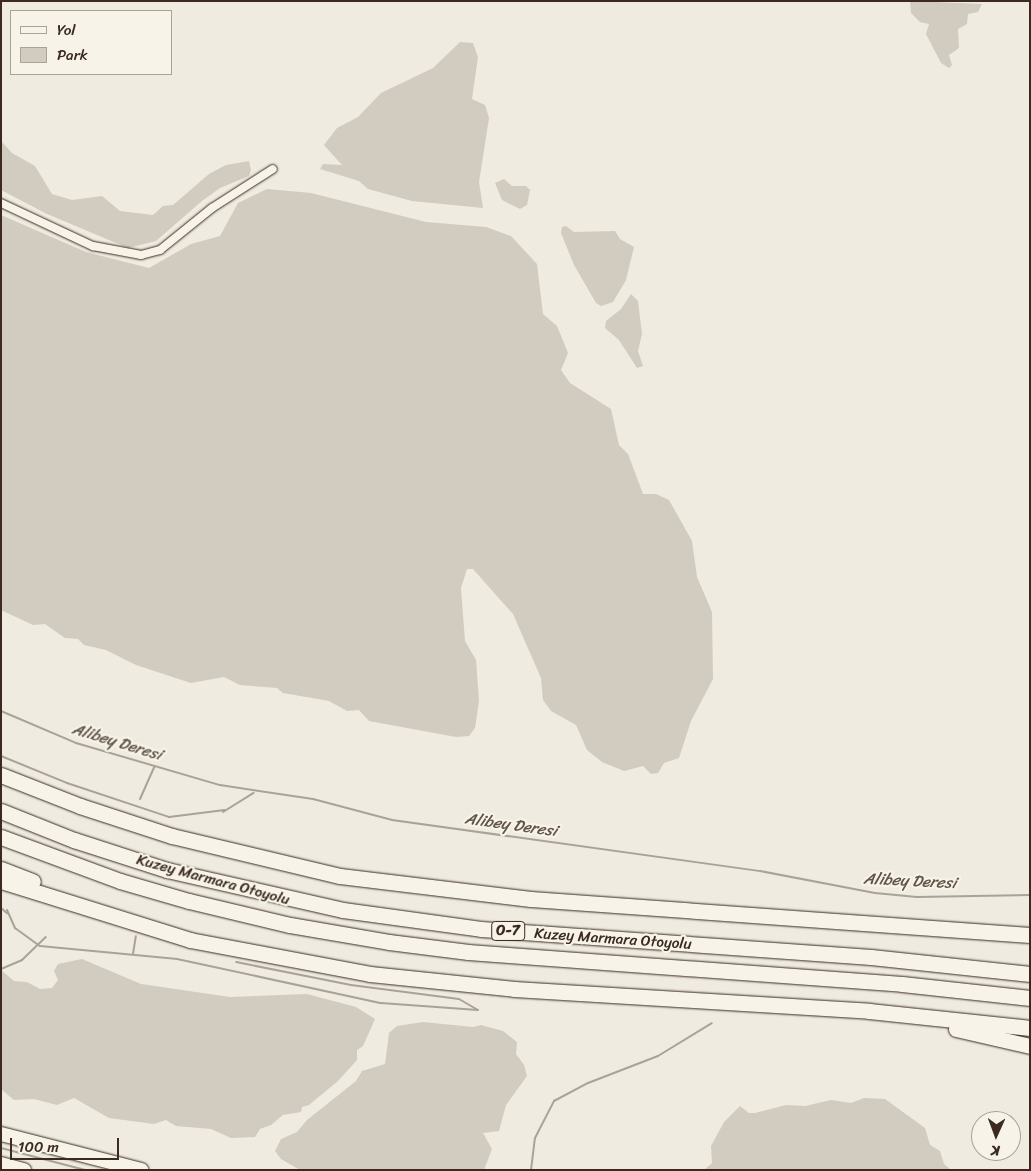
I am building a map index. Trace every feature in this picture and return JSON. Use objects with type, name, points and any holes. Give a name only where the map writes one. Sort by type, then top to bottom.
[{"type":"highway","points":[[1,775],[80,806],[172,836],[340,876],[513,897],[1030,935]]},
{"type":"highway","name":"Kuzey Marmara Otoyolu","points":[[1,811],[74,840],[167,870],[286,900],[361,913],[481,928],[871,957],[1030,974]]},
{"type":"highway","name":"Kuzey Marmara Otoyolu","points":[[1,837],[120,881],[189,901],[290,925],[361,938],[468,952],[902,984],[1030,998]]},
{"type":"highway","points":[[1,869],[250,952]]},
{"type":"highway","points":[[1,881],[183,938],[250,952],[424,981],[728,1004],[869,1011],[1030,1028]]},
{"type":"highway","points":[[887,924],[1030,944]]},
{"type":"highway","points":[[728,1004],[762,1011],[940,1026],[1030,1046]]},
{"type":"highway","points":[[1,1134],[141,1170]]},
{"type":"highway","points":[[1,1164],[24,1170]]},
{"type":"street","points":[[1,203],[92,246],[141,255],[160,250],[212,208],[273,169]]},
{"type":"green space","points":[[910,1],[982,4],[978,12],[968,14],[967,24],[958,29],[959,48],[949,55],[952,65],[949,68],[941,63],[926,34],[929,24],[920,22],[911,13]]},
{"type":"green space","points":[[460,42],[473,43],[478,57],[472,99],[485,105],[489,118],[479,182],[483,208],[412,201],[368,189],[359,181],[320,169],[323,164],[342,165],[324,145],[337,128],[358,117],[381,93],[433,68]]},
{"type":"green space","points":[[1,141],[12,153],[35,166],[52,194],[72,200],[102,196],[120,211],[153,215],[163,206],[173,205],[209,174],[226,165],[249,161],[251,170],[249,176],[220,188],[202,201],[156,241],[128,248],[47,214],[1,190]]},
{"type":"green space","points":[[504,179],[512,186],[526,186],[530,190],[527,205],[520,209],[502,200],[495,183]]},
{"type":"green space","points":[[267,189],[311,193],[426,222],[486,227],[511,236],[537,264],[543,314],[557,326],[568,353],[561,370],[570,383],[611,409],[619,445],[628,454],[643,494],[656,494],[669,500],[692,541],[697,577],[712,612],[713,679],[691,721],[679,758],[664,763],[658,773],[651,774],[643,766],[624,771],[602,762],[587,750],[576,725],[551,711],[543,700],[541,678],[513,614],[473,569],[467,569],[461,588],[465,641],[476,660],[479,701],[475,728],[469,736],[456,737],[369,721],[359,710],[347,711],[329,701],[283,693],[277,688],[240,685],[224,677],[191,683],[136,665],[106,650],[84,645],[78,639],[65,638],[45,624],[33,625],[1,610],[1,215],[86,252],[149,268],[191,244],[220,236],[238,203]]},
{"type":"green space","points":[[566,226],[574,232],[615,231],[620,239],[634,247],[626,280],[613,302],[601,306],[596,303],[574,265],[561,233],[562,227]]},
{"type":"green space","points":[[631,294],[638,301],[642,334],[638,351],[643,366],[637,368],[619,340],[605,328],[606,321],[621,309]]},
{"type":"green space","points":[[82,959],[141,984],[230,997],[307,994],[356,1007],[375,1019],[363,1046],[357,1050],[357,1060],[338,1081],[309,1105],[302,1107],[301,1112],[283,1115],[271,1125],[260,1129],[255,1137],[231,1138],[211,1129],[176,1126],[166,1120],[154,1124],[109,1118],[74,1098],[57,1105],[34,1099],[14,1100],[1,1089],[1,970],[14,981],[27,982],[40,989],[52,988],[58,980],[54,971],[58,964]]},
{"type":"green space","points":[[423,1022],[473,1027],[481,1025],[503,1031],[517,1042],[516,1054],[524,1065],[527,1076],[506,1105],[499,1131],[483,1133],[492,1149],[484,1170],[300,1170],[281,1159],[275,1151],[281,1139],[297,1132],[307,1120],[356,1081],[362,1071],[385,1064],[389,1033],[397,1026]]},
{"type":"green space","points":[[864,1098],[885,1099],[925,1128],[930,1145],[940,1151],[944,1164],[950,1169],[968,1170],[704,1170],[712,1163],[711,1146],[724,1122],[740,1106],[749,1113],[755,1113],[786,1105],[805,1106],[831,1100],[851,1103]]},
{"type":"waterway","name":"Alibey Deresi","points":[[1,711],[76,743],[220,785],[313,799],[392,820],[760,871],[875,893],[917,897],[1030,895]]},
{"type":"waterway","points":[[1,756],[67,783],[169,817],[225,810]]},
{"type":"waterway","points":[[140,799],[154,767]]},
{"type":"waterway","points":[[223,812],[254,793]]},
{"type":"waterway","points":[[1,908],[7,913]]},
{"type":"waterway","points":[[7,910],[15,928],[40,946],[177,959],[381,1003],[478,1010],[459,999],[351,985],[236,962]]},
{"type":"waterway","points":[[133,954],[136,936]]},
{"type":"waterway","points":[[1,969],[22,960],[46,937]]},
{"type":"waterway","points":[[531,1170],[535,1138],[554,1101],[588,1083],[658,1056],[712,1023]]},
{"type":"waterway","points":[[1,1148],[85,1170]]}]
